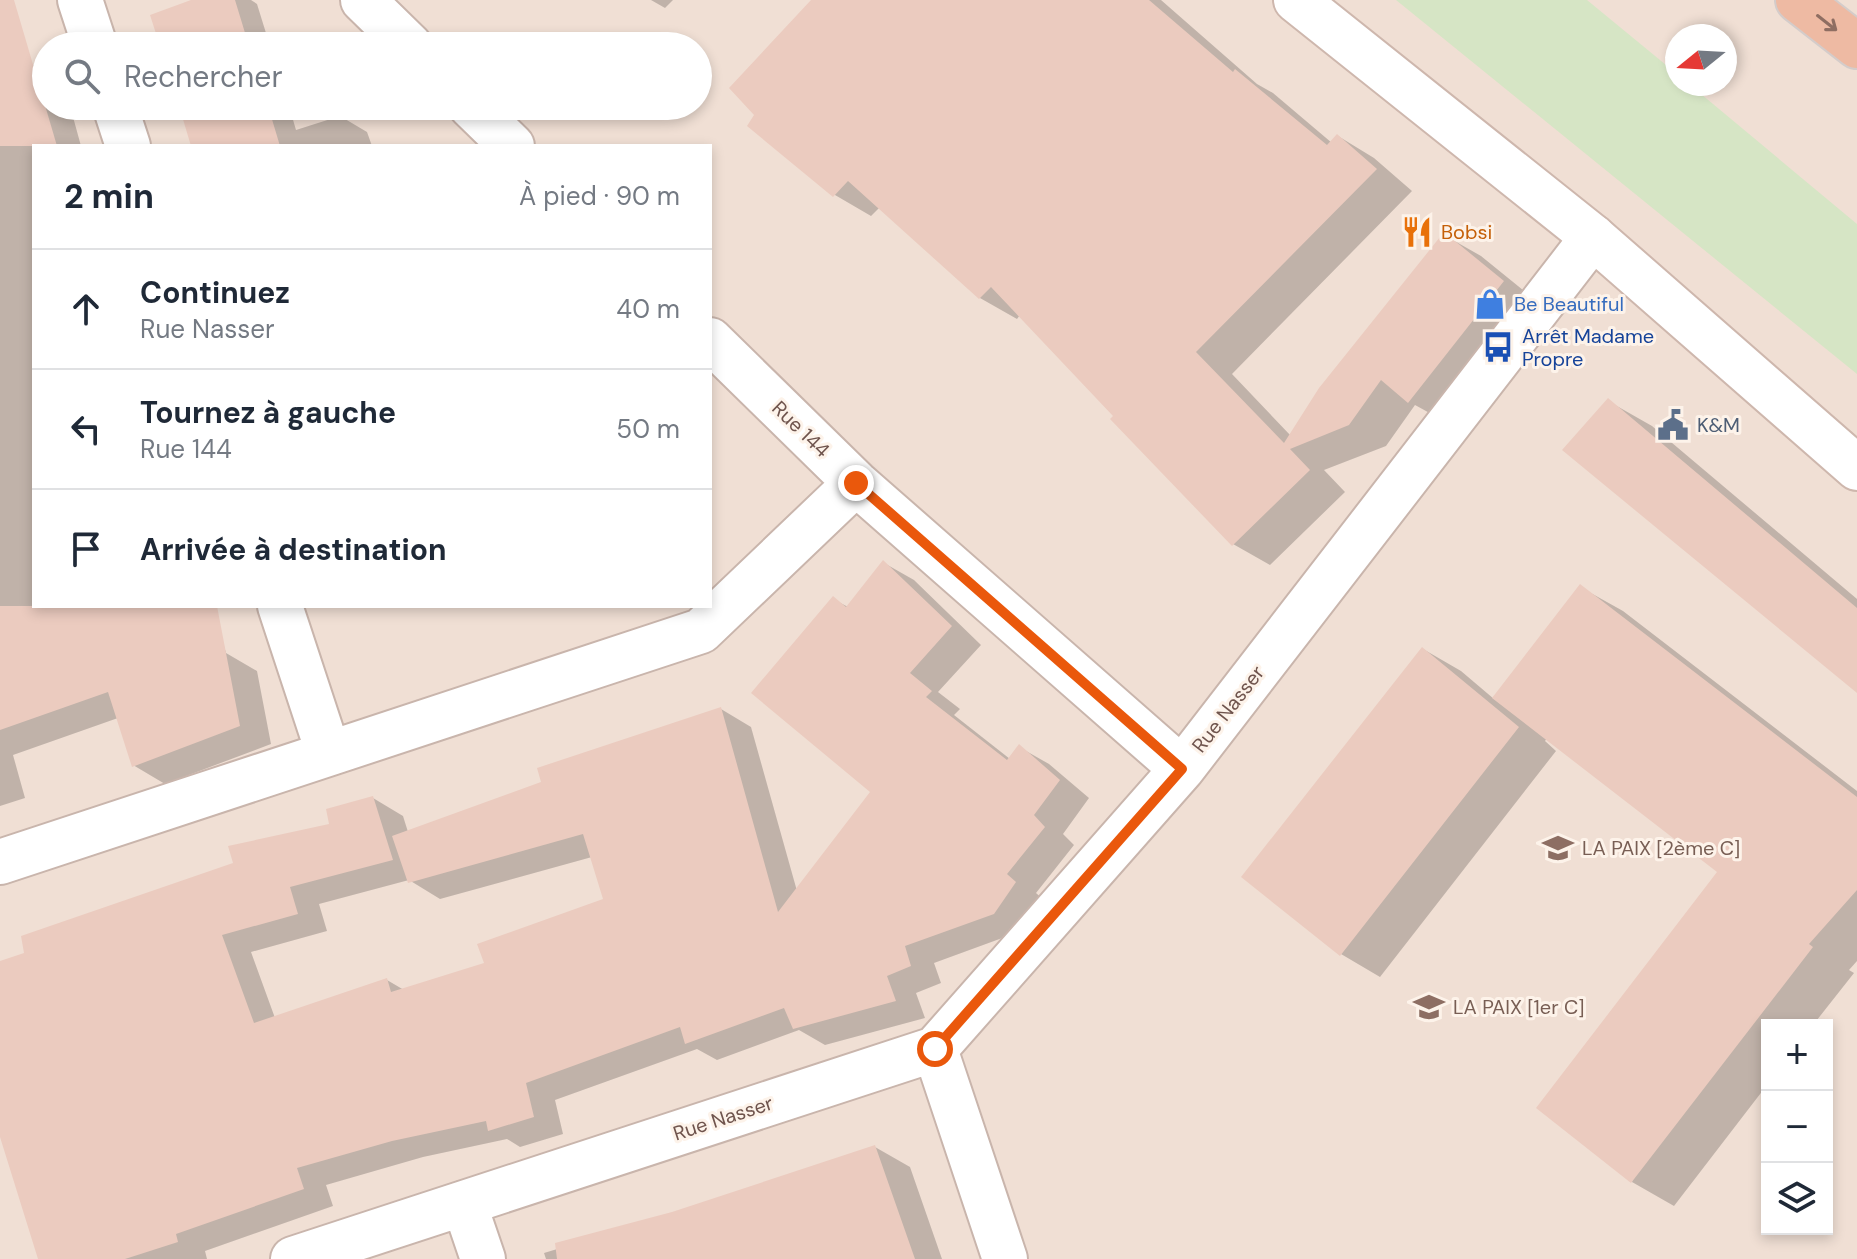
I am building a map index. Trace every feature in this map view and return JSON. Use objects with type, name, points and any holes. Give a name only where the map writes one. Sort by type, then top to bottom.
[{"type":"highway","points":[[1798,0],[1857,46]]},
{"type":"street","points":[[80,0],[90,32]]},
{"type":"street","points":[[363,0],[396,32]]},
{"type":"street","points":[[1296,0],[1593,237],[1857,468]]},
{"type":"street","points":[[120,120],[127,144]]},
{"type":"street","points":[[485,120],[510,144]]},
{"type":"street","name":"Rue Nasser","points":[[293,1259],[935,1049],[1182,769],[1593,237]]},
{"type":"street","name":"Rue 144","points":[[712,342],[856,483],[1182,769]]},
{"type":"street","points":[[0,862],[701,631],[856,483]]},
{"type":"street","points":[[281,608],[328,752]]},
{"type":"street","points":[[935,1049],[1005,1259]]},
{"type":"street","points":[[464,1203],[483,1259]]},
{"type":"shaded area","points":[[0,0],[1857,0],[1857,1259],[0,1259]]},
{"type":"green space","points":[[1396,0],[1587,0],[1665,64],[1665,96],[1703,96],[1857,224],[1857,374]]},
{"type":"building","points":[[0,0],[14,0],[32,61],[32,120],[49,120],[56,144],[0,146]]},
{"type":"building","points":[[191,0],[235,0],[245,32],[155,32],[150,15]]},
{"type":"building","points":[[811,0],[1149,0],[1233,72],[1235,69],[1327,145],[1337,134],[1377,169],[1196,352],[1284,443],[1319,388],[1444,232],[1504,281],[1408,403],[1381,380],[1349,425],[1290,449],[1310,470],[1232,546],[1110,419],[1113,416],[991,287],[979,299],[848,181],[833,197],[747,126],[754,115],[729,88]]},
{"type":"building","points":[[183,120],[272,120],[279,144],[190,144]]},
{"type":"building","points":[[1608,398],[1857,608],[1857,693],[1562,450]]},
{"type":"building","points":[[883,560],[952,626],[910,673],[932,691],[926,697],[1007,760],[1019,744],[1060,780],[1034,815],[1045,827],[1007,874],[1016,882],[994,914],[905,946],[911,966],[887,976],[896,1001],[793,1029],[784,1008],[685,1044],[680,1027],[526,1083],[534,1117],[488,1131],[486,1121],[392,1141],[297,1168],[304,1189],[176,1234],[178,1242],[125,1259],[38,1259],[0,1137],[0,961],[24,953],[21,936],[233,863],[228,846],[329,824],[326,809],[373,796],[393,860],[290,887],[298,914],[222,935],[254,1023],[387,978],[391,992],[484,963],[477,944],[603,899],[583,834],[408,883],[392,836],[541,782],[537,768],[721,707],[778,912],[870,792],[751,693],[833,596],[846,607]]},
{"type":"building","points":[[1580,584],[1857,797],[1857,890],[1809,944],[1813,947],[1631,1183],[1536,1108],[1717,872],[1492,698]]},
{"type":"building","points":[[0,606],[217,608],[240,726],[132,767],[108,692],[0,730]]},
{"type":"building","points":[[1422,647],[1519,727],[1340,956],[1241,877]]},
{"type":"building","points":[[875,1145],[915,1259],[557,1259],[555,1243],[672,1212]]},
{"type":"place","name":"Bobsi","points":[[1417,232]]},
{"type":"place","name":"Be Beautiful","points":[[1490,304]]},
{"type":"place","name":"Arrêt Madame Propre","points":[[1498,347]]},
{"type":"place","name":"K&M","points":[[1673,425]]},
{"type":"place","name":"LA PAIX [2ème C]","points":[[1558,848]]},
{"type":"place","name":"LA PAIX [1er C]","points":[[1429,1007]]},
{"type":"route","points":[[856,483],[1182,769],[935,1049]]}]
